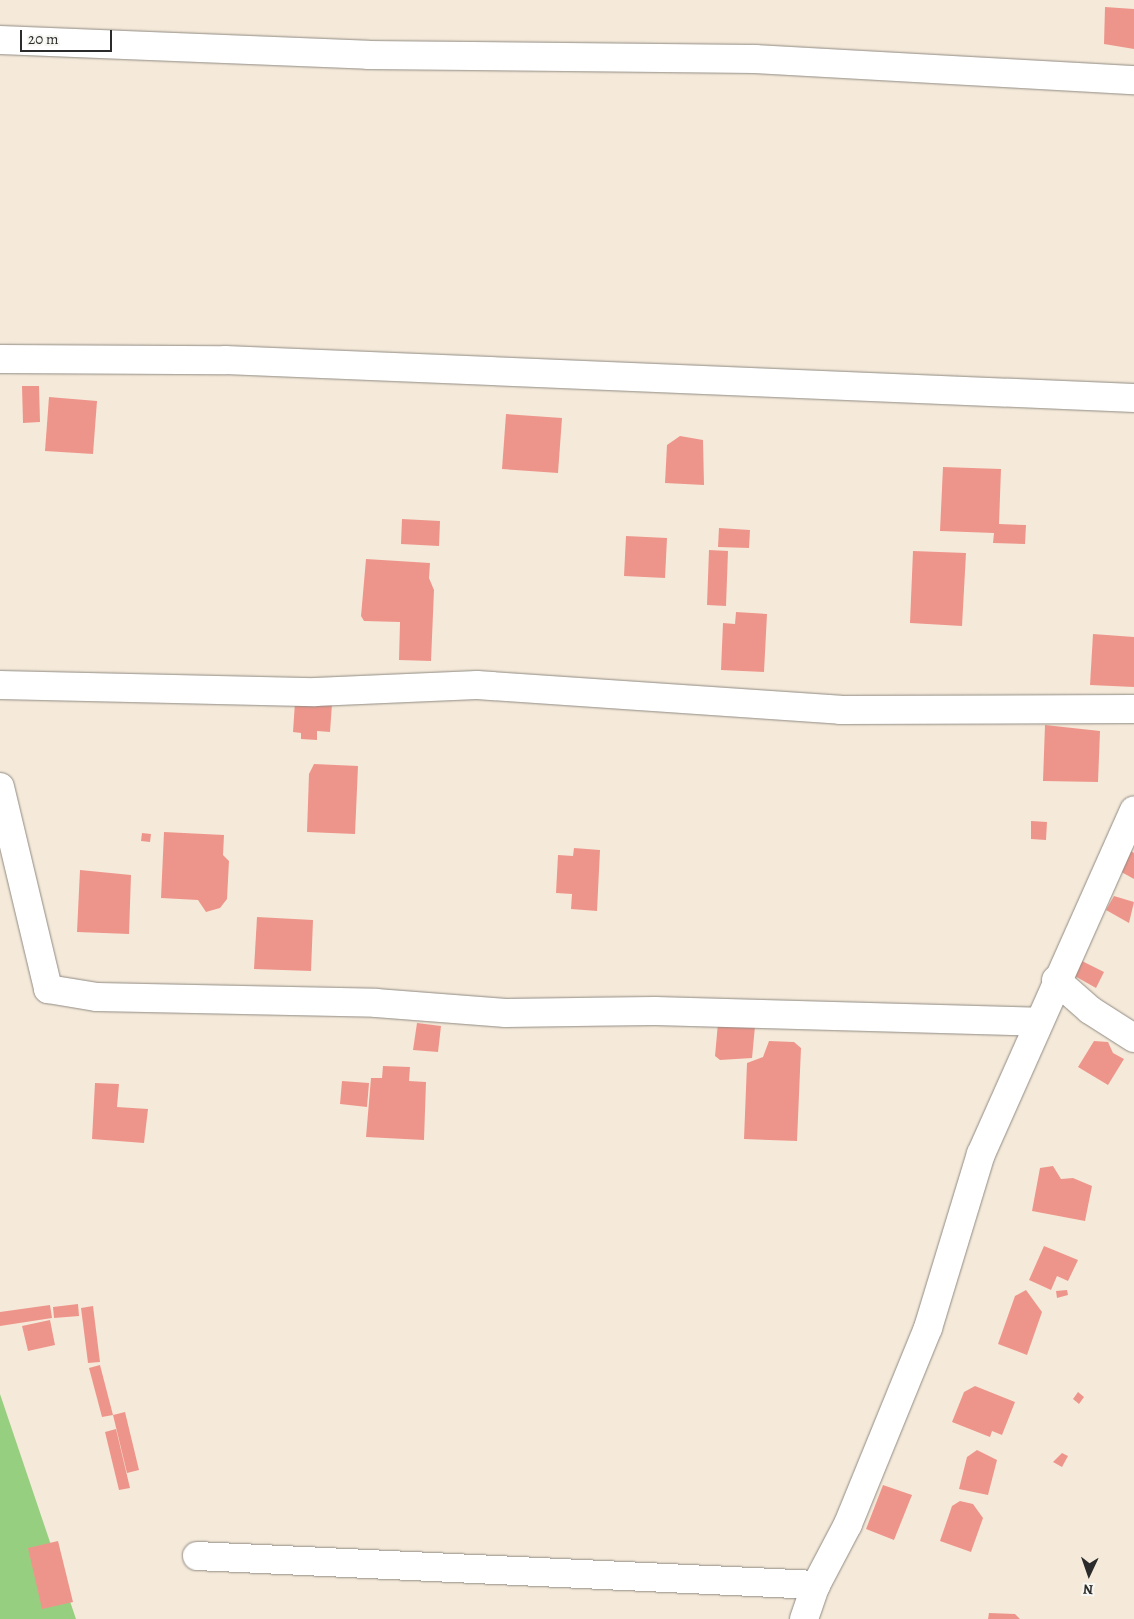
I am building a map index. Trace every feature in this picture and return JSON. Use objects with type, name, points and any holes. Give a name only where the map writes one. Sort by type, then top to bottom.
[{"type":"street","points":[[0,40],[368,55],[754,59],[1134,80]]},
{"type":"street","points":[[0,359],[235,360],[1134,398]]},
{"type":"street","points":[[0,685],[316,692],[477,686],[840,710],[1134,710]]},
{"type":"street","points":[[0,788],[48,989],[97,997],[376,1003],[506,1013],[656,1011],[1039,1022]]},
{"type":"street","points":[[804,1619],[816,1585],[848,1524],[895,1415],[950,1262],[980,1154],[1056,980],[1134,810]]},
{"type":"street","points":[[1056,980],[1090,1010],[1134,1038]]},
{"type":"street","points":[[197,1556],[816,1585]]},
{"type":"green space","points":[[0,1394],[76,1619],[0,1619]]},
{"type":"building","points":[[1105,7],[1134,9],[1134,49],[1104,44]]},
{"type":"building","points":[[22,386],[39,386],[40,422],[23,423]]},
{"type":"building","points":[[49,397],[97,401],[93,454],[45,451]]},
{"type":"building","points":[[506,414],[562,418],[558,473],[502,469]]},
{"type":"building","points":[[680,436],[703,440],[704,485],[665,483],[667,445]]},
{"type":"building","points":[[943,467],[1001,469],[999,524],[1026,525],[1025,544],[993,543],[994,533],[940,531]]},
{"type":"building","points":[[402,519],[440,521],[439,546],[401,544]]},
{"type":"building","points":[[719,528],[750,530],[749,548],[718,547]]},
{"type":"building","points":[[626,536],[667,538],[665,578],[624,576]]},
{"type":"building","points":[[709,550],[728,551],[726,606],[707,605]]},
{"type":"building","points":[[913,551],[966,553],[962,626],[910,623]]},
{"type":"building","points":[[366,559],[430,563],[429,578],[434,590],[431,661],[399,660],[400,622],[364,621],[361,616]]},
{"type":"building","points":[[736,612],[767,614],[764,672],[721,670],[723,623],[735,624]]},
{"type":"building","points":[[1093,634],[1134,637],[1134,687],[1090,685]]},
{"type":"building","points":[[295,702],[332,704],[330,732],[317,731],[317,740],[301,739],[301,733],[293,732]]},
{"type":"building","points":[[1045,725],[1100,731],[1098,782],[1043,781]]},
{"type":"building","points":[[314,764],[358,766],[355,834],[307,832],[309,774]]},
{"type":"building","points":[[1031,821],[1047,822],[1046,840],[1031,839]]},
{"type":"building","points":[[164,832],[224,835],[223,855],[229,861],[227,899],[220,908],[206,912],[198,900],[161,898]]},
{"type":"building","points":[[142,833],[151,834],[150,842],[141,841]]},
{"type":"building","points":[[574,848],[600,850],[597,911],[571,909],[572,894],[556,893],[558,855],[573,856]]},
{"type":"building","points":[[1127,849],[1134,853],[1134,879],[1116,869]]},
{"type":"building","points":[[80,870],[131,875],[129,934],[77,932]]},
{"type":"building","points":[[1114,896],[1134,902],[1129,923],[1106,910]]},
{"type":"building","points":[[257,917],[313,920],[311,971],[254,969]]},
{"type":"building","points":[[1080,960],[1104,972],[1096,988],[1073,975]]},
{"type":"building","points":[[417,1023],[441,1026],[438,1052],[413,1050]]},
{"type":"building","points":[[718,1023],[755,1026],[752,1058],[720,1060],[715,1056]]},
{"type":"building","points":[[769,1041],[794,1042],[801,1048],[797,1141],[744,1139],[747,1063],[763,1057]]},
{"type":"building","points":[[1094,1041],[1108,1042],[1113,1053],[1124,1059],[1108,1085],[1078,1067]]},
{"type":"building","points":[[383,1066],[410,1067],[409,1081],[426,1082],[424,1140],[366,1137],[371,1078],[382,1078]]},
{"type":"building","points":[[342,1081],[369,1083],[367,1107],[340,1104]]},
{"type":"building","points":[[95,1083],[119,1084],[117,1107],[148,1109],[144,1143],[92,1139]]},
{"type":"building","points":[[1053,1166],[1061,1179],[1073,1178],[1092,1186],[1085,1221],[1032,1211],[1040,1168]]},
{"type":"building","points":[[1044,1246],[1078,1260],[1068,1281],[1057,1276],[1051,1290],[1029,1280]]},
{"type":"building","points":[[1026,1290],[1042,1312],[1027,1355],[998,1344],[1015,1296]]},
{"type":"building","points":[[1067,1290],[1068,1295],[1057,1298],[1056,1291]]},
{"type":"building","points":[[78,1304],[79,1316],[54,1318],[53,1307]]},
{"type":"building","points":[[50,1305],[52,1318],[0,1326],[0,1312]]},
{"type":"building","points":[[93,1306],[100,1362],[88,1363],[81,1308]]},
{"type":"building","points":[[50,1320],[55,1345],[28,1351],[22,1326]]},
{"type":"building","points":[[100,1365],[113,1415],[102,1417],[89,1368]]},
{"type":"building","points":[[975,1386],[1015,1402],[1002,1435],[992,1431],[990,1437],[952,1422],[964,1392]]},
{"type":"building","points":[[1078,1392],[1084,1397],[1079,1404],[1073,1399]]},
{"type":"building","points":[[125,1412],[139,1470],[127,1473],[113,1415]]},
{"type":"building","points":[[116,1429],[130,1488],[119,1490],[105,1432]]},
{"type":"building","points":[[977,1450],[997,1460],[988,1495],[959,1489],[967,1457]]},
{"type":"building","points":[[1062,1453],[1068,1456],[1062,1467],[1053,1462]]},
{"type":"building","points":[[883,1485],[912,1495],[894,1540],[866,1529]]},
{"type":"building","points":[[960,1501],[973,1504],[983,1518],[971,1552],[940,1541],[952,1506]]},
{"type":"building","points":[[58,1541],[73,1602],[42,1609],[28,1548]]},
{"type":"building","points":[[989,1613],[1015,1614],[1020,1619],[988,1619]]}]
